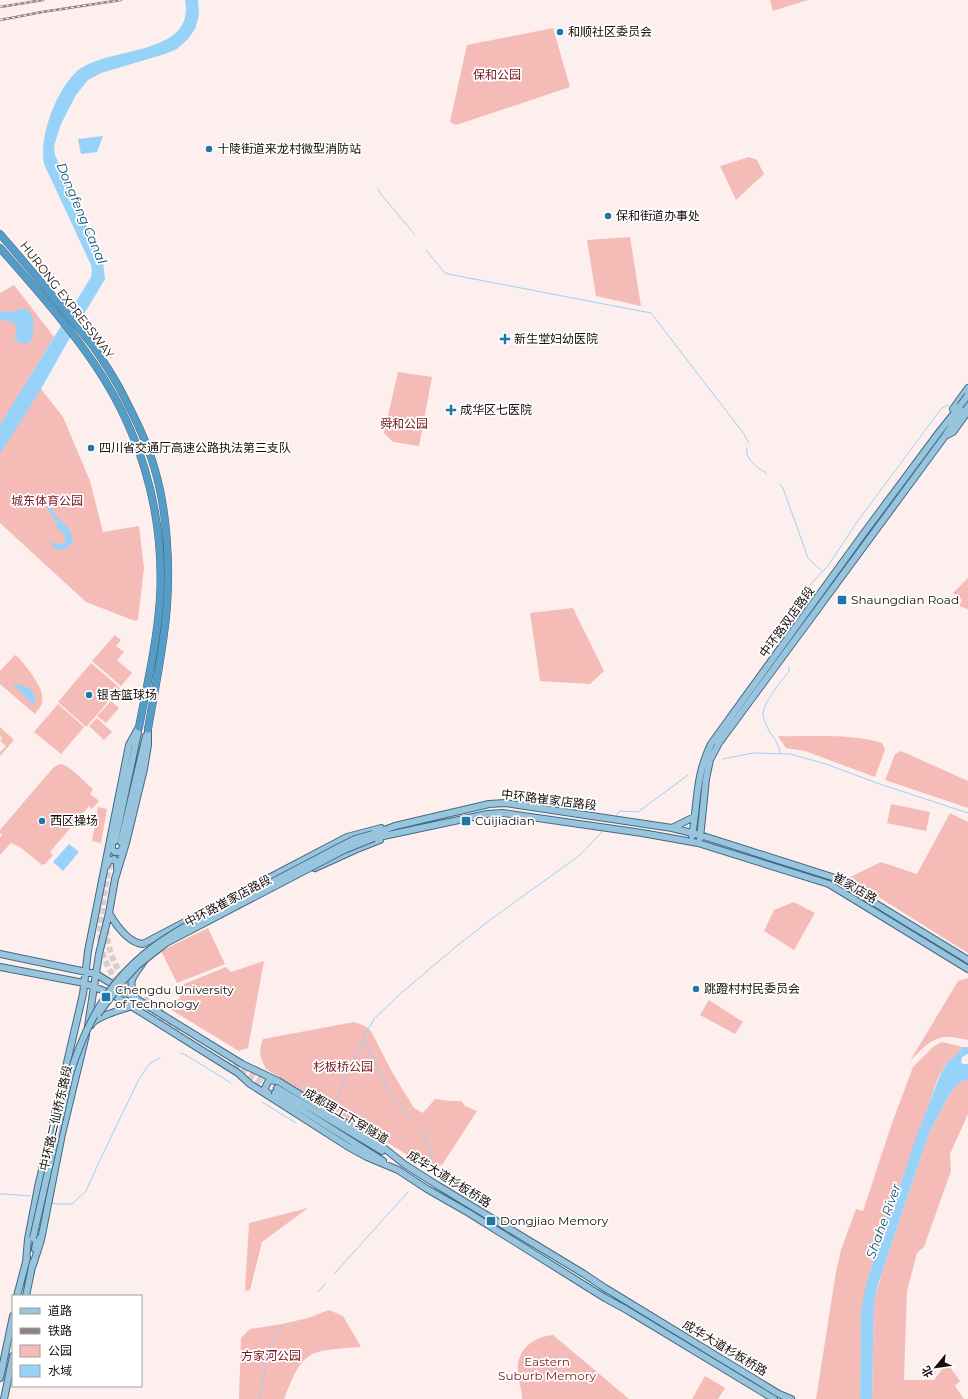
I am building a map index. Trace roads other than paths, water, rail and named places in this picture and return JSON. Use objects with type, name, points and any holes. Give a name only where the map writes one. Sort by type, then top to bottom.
[{"type":"highway","name":"HURONG EXPRESSWAY","points":[[0,234],[42,282],[93,347],[112,376],[131,410],[155,471],[164,513],[168,576],[167,604],[162,649],[148,729]]},
{"type":"highway","name":"HURONG EXPRESSWAY","points":[[0,248],[58,316],[86,352],[105,380],[136,442],[146,470],[155,507],[159,532],[160,575],[157,626],[139,727]]},
{"type":"main road","points":[[940,431],[950,412],[968,388]]},
{"type":"main road","points":[[964,409],[968,396]]},
{"type":"main road","points":[[940,431],[964,409],[968,402]]},
{"type":"main road","name":"中环路双店路段","points":[[698,843],[706,778],[710,760],[719,743],[945,436],[953,432],[964,409]]},
{"type":"main road","name":"中环路双店路段","points":[[691,842],[698,782],[703,763],[711,744],[940,431]]},
{"type":"main road","points":[[128,835],[120,852],[116,852],[112,849],[112,830],[129,745],[139,727]]},
{"type":"main road","points":[[139,727],[118,841],[148,729]]},
{"type":"main road","points":[[115,879],[128,835],[144,769],[148,745],[148,729]]},
{"type":"main road","name":"中环路崔家店路段","points":[[109,913],[123,932],[139,944],[143,944],[347,837],[375,829],[395,826],[489,804],[505,803],[672,828],[700,836]]},
{"type":"main road","name":"中环路崔家店路段","points":[[374,836],[487,814],[503,813],[614,828],[698,843]]},
{"type":"main road","points":[[672,828],[694,817]]},
{"type":"main road","name":"中环路崔家店路段","points":[[374,836],[395,826]]},
{"type":"main road","name":"中环路二仙桥东路段","points":[[26,1262],[28,1240],[38,1187],[84,983],[88,951],[112,830]]},
{"type":"main road","name":"中环路崔家店路段","points":[[137,999],[131,988],[131,980],[145,960],[157,950],[308,872],[357,849],[404,831]]},
{"type":"main road","points":[[35,1238],[70,1074],[78,1049],[96,1011],[116,983],[145,953],[171,935],[355,839],[374,836]]},
{"type":"main road","name":"崔家店路","points":[[700,836],[832,877],[968,960]]},
{"type":"main road","name":"崔家店路","points":[[698,843],[829,884],[968,969]]},
{"type":"main road","points":[[103,874],[108,863],[111,860],[115,860],[118,865],[115,879]]},
{"type":"main road","name":"中环路二仙桥东路段","points":[[26,1295],[33,1265],[41,1240],[62,1134],[88,1030],[91,1000],[99,954],[109,913],[115,879]]},
{"type":"main road","name":"成华大道杉板桥路","points":[[0,954],[96,974],[242,1064],[278,1081],[374,1140],[404,1164],[765,1386],[791,1399]]},
{"type":"main road","points":[[53,977],[58,973],[54,965]]},
{"type":"main road","points":[[0,966],[84,983],[112,994],[238,1073],[250,1084],[274,1092]]},
{"type":"main road","points":[[88,1030],[93,1022],[132,1006]]},
{"type":"main road","points":[[274,1092],[264,1090],[269,1080],[278,1081]]},
{"type":"main road","name":"成都理工下穿隧道","points":[[274,1092],[404,1164]]},
{"type":"main road","name":"成都理工下穿隧道","points":[[274,1092],[398,1170]]},
{"type":"main road","name":"成华大道杉板桥路","points":[[398,1170],[605,1298],[774,1399]]},
{"type":"main road","name":"中环路二仙桥东路段","points":[[17,1295],[26,1262],[35,1238]]},
{"type":"main road","name":"中环路二仙桥东路段","points":[[33,1265],[35,1238]]},
{"type":"main road","points":[[0,1378],[12,1321]]},
{"type":"main road","points":[[4,1399],[12,1361]]},
{"type":"water","points":[[185,0],[198,0],[199,15],[195,29],[188,39],[177,49],[165,54],[101,73],[88,80],[76,95],[61,124],[54,146],[55,155],[103,263],[105,279],[41,389],[0,454],[0,425],[91,277],[92,271],[91,265],[44,164],[44,140],[52,110],[64,87],[76,72],[89,64],[146,48],[163,41],[177,32],[185,19]]},
{"type":"water","points":[[103,136],[97,152],[81,154],[78,139]]},
{"type":"water","points":[[24,308],[28,310],[33,317],[33,326],[32,340],[24,344],[18,342],[14,338],[17,332],[15,325],[11,322],[0,319],[0,312],[13,312]]},
{"type":"water","points":[[50,500],[53,502],[52,511],[71,532],[73,542],[62,550],[56,549],[50,543],[60,544],[65,542],[65,537],[56,527],[58,522],[54,519],[47,508]]},
{"type":"water","points":[[15,684],[29,688],[33,692],[36,700],[32,704],[28,700],[28,697],[27,699],[25,695],[24,696],[13,685]]},
{"type":"water","points":[[69,844],[79,852],[63,871],[53,862]]},
{"type":"water","points":[[963,1047],[968,1047],[968,1054],[962,1057],[961,1062],[963,1064],[968,1064],[968,1079],[958,1084],[950,1093],[930,1131],[879,1281],[874,1303],[872,1399],[860,1399],[861,1311],[871,1268],[888,1210],[902,1180],[916,1137],[939,1078],[946,1064]]},
{"type":"waterway","points":[[378,189],[415,235]]},
{"type":"waterway","points":[[426,250],[444,272],[448,274],[651,313],[744,434],[749,443]]},
{"type":"waterway","points":[[800,603],[808,587],[828,566],[857,522],[941,409],[947,405],[949,406]]},
{"type":"waterway","points":[[747,448],[750,460],[767,474]]},
{"type":"waterway","points":[[780,484],[783,488],[808,558],[822,571]]},
{"type":"waterway","points":[[780,753],[777,744],[766,725],[763,713],[766,703],[789,671],[789,667]]},
{"type":"waterway","points":[[723,759],[753,753],[790,754],[826,764],[877,783],[968,813]]},
{"type":"waterway","points":[[616,816],[620,811],[638,812],[688,775]]},
{"type":"waterway","points":[[335,1102],[363,1039],[374,1019],[400,994],[458,945],[580,855],[603,831]]},
{"type":"waterway","points":[[363,1039],[389,1090],[410,1118]]},
{"type":"waterway","points":[[181,1053],[231,1083]]},
{"type":"waterway","points":[[51,1203],[72,1204],[86,1191],[139,1079],[150,1063],[160,1058]]},
{"type":"waterway","points":[[262,1102],[296,1123]]},
{"type":"waterway","points":[[420,1130],[430,1149],[431,1161]]},
{"type":"waterway","points":[[334,1274],[408,1192]]},
{"type":"waterway","points":[[0,1194],[30,1196]]},
{"type":"waterway","points":[[318,1292],[325,1284]]},
{"type":"waterway","points":[[259,1399],[270,1345],[284,1325]]},
{"type":"tunnel","points":[[114,846],[104,896],[100,923],[100,936],[101,947],[106,962],[120,985]]},
{"type":"tunnel","points":[[106,929],[108,944],[117,968],[132,987],[151,1004],[163,1012]]},
{"type":"tunnel","points":[[145,1007],[181,1034]]},
{"type":"tunnel","points":[[233,1066],[275,1093]]},
{"type":"tunnel","points":[[243,1067],[277,1088]]},
{"type":"railway","points":[[0,7],[43,0]]},
{"type":"railway","points":[[0,20],[121,0]]},
{"type":"place","name":"和顺社区委员会","points":[[560,32]]},
{"type":"place","name":"十陵街道来龙村微型消防站","points":[[209,149]]},
{"type":"place","name":"保和街道办事处","points":[[608,216]]},
{"type":"place","name":"新生堂妇幼医院","points":[[505,339]]},
{"type":"place","name":"成华区七医院","points":[[451,410]]},
{"type":"place","name":"四川省交通厅高速公路执法第三支队","points":[[91,448]]},
{"type":"place","name":"Shaungdian Road","points":[[842,600]]},
{"type":"place","name":"银杏篮球场","points":[[89,695]]},
{"type":"place","name":"西区操场","points":[[42,821]]},
{"type":"place","name":"Cuijiadian","points":[[466,821]]},
{"type":"place","name":"跳蹬村村民委员会","points":[[696,989]]},
{"type":"place","name":"Chengdu University of Technology","points":[[106,997]]},
{"type":"place","name":"Dongjiao Memory","points":[[491,1221]]},
{"type":"park label","name":"保和公园","points":[[497,75]]},
{"type":"park label","name":"舜和公园","points":[[404,424]]},
{"type":"park label","name":"城东体育公园","points":[[47,501]]},
{"type":"park label","name":"杉板桥公园","points":[[343,1067]]},
{"type":"park label","name":"方家河公园","points":[[271,1356]]},
{"type":"park label","name":"Eastern Suburb Memory","points":[[547,1369]]},
{"type":"water label","name":"Dongfeng Canal","points":[[82,213]]},
{"type":"water label","name":"Shahe River","points":[[883,1221]]}]
